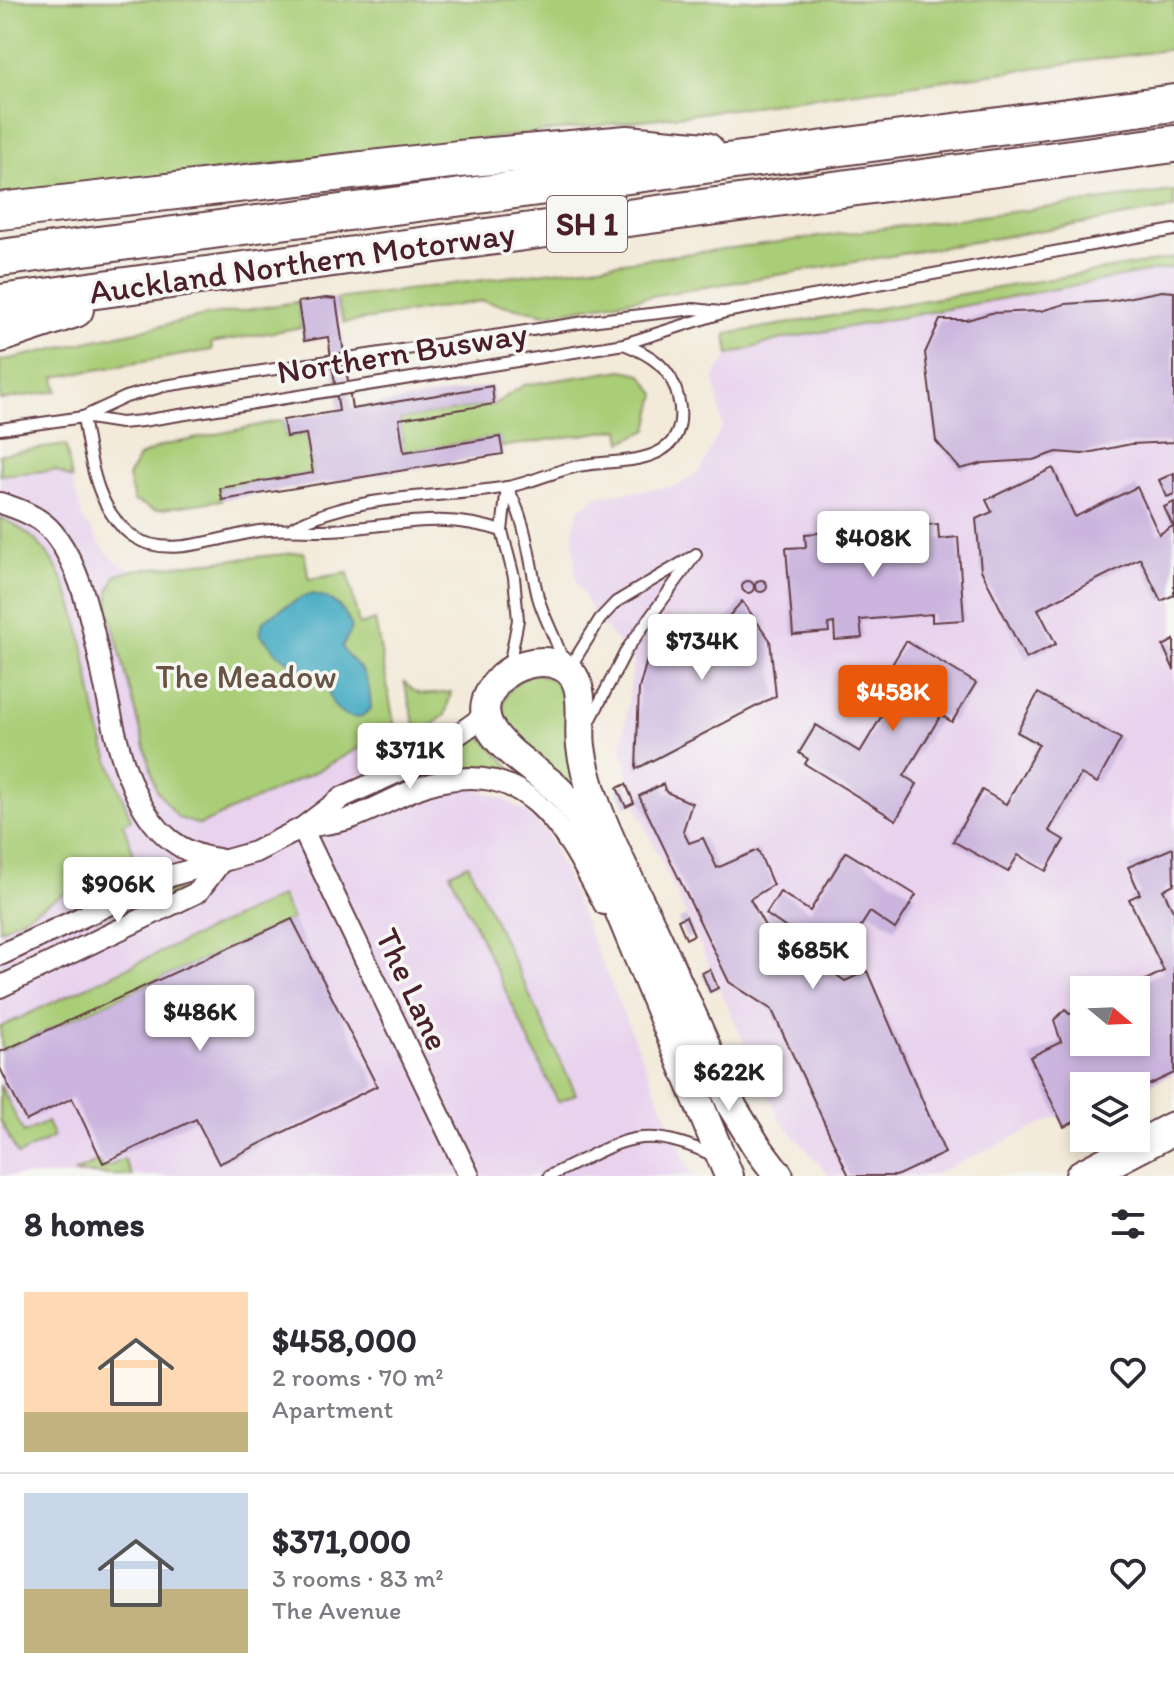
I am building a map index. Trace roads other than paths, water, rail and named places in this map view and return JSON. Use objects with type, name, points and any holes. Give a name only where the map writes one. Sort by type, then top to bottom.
[{"type":"highway","name":"Auckland Northern Motorway","points":[[0,258],[1174,103]]},
{"type":"highway","points":[[0,211],[459,159],[627,144],[776,157]]},
{"type":"highway","name":"Auckland Northern Motorway","points":[[0,303],[1174,144]]},
{"type":"highway","points":[[0,334],[156,282]]},
{"type":"main road","points":[[1082,1176],[1163,1134]]},
{"type":"main road","points":[[1125,1176],[1163,1134]]},
{"type":"street","points":[[0,503],[31,515],[49,529],[74,573],[87,609],[128,773],[141,806],[158,830],[175,845],[222,860]]},
{"type":"street","points":[[724,1167],[580,816],[556,787],[497,739],[487,714],[492,690],[508,672],[535,662],[566,669],[580,693],[580,743],[586,774],[612,844],[733,1108],[779,1176]]},
{"type":"street","points":[[0,955],[173,875],[255,852],[302,828],[343,797],[418,763],[487,714]]},
{"type":"street","points":[[302,828],[352,818],[427,785],[468,778],[497,781],[528,795],[560,826],[613,921],[634,942]]},
{"type":"street","name":"The Lane","points":[[302,828],[469,1176]]},
{"type":"street","points":[[0,987],[198,892],[222,860]]},
{"type":"lane","name":"Northern Busway","points":[[83,417],[121,423],[142,421],[624,344],[725,312],[1174,230]]},
{"type":"lane","name":"Northern Busway","points":[[0,429],[83,417],[126,397],[164,386],[598,320],[694,309],[725,312]]},
{"type":"lane","points":[[293,527],[338,507],[362,502],[507,487],[581,465],[651,455],[672,443],[678,433],[681,407],[672,378],[657,360],[624,344]]},
{"type":"lane","points":[[83,417],[89,452],[109,513],[136,539],[175,546],[293,527],[343,530],[436,518],[469,522],[502,531]]},
{"type":"lane","points":[[507,487],[502,531],[517,606],[508,672]]},
{"type":"lane","points":[[507,487],[527,529],[539,601],[555,633],[566,669]]},
{"type":"lane","points":[[566,669],[600,619],[616,602],[696,554],[627,649],[580,743]]},
{"type":"lane","points":[[549,1176],[639,1136],[665,1136],[724,1167]]},
{"type":"water","points":[[310,594],[325,597],[336,604],[352,628],[342,647],[363,673],[371,702],[371,709],[359,718],[337,709],[328,687],[278,654],[260,634],[263,621]]},
{"type":"park label","name":"The Meadow","points":[[246,676]]}]
